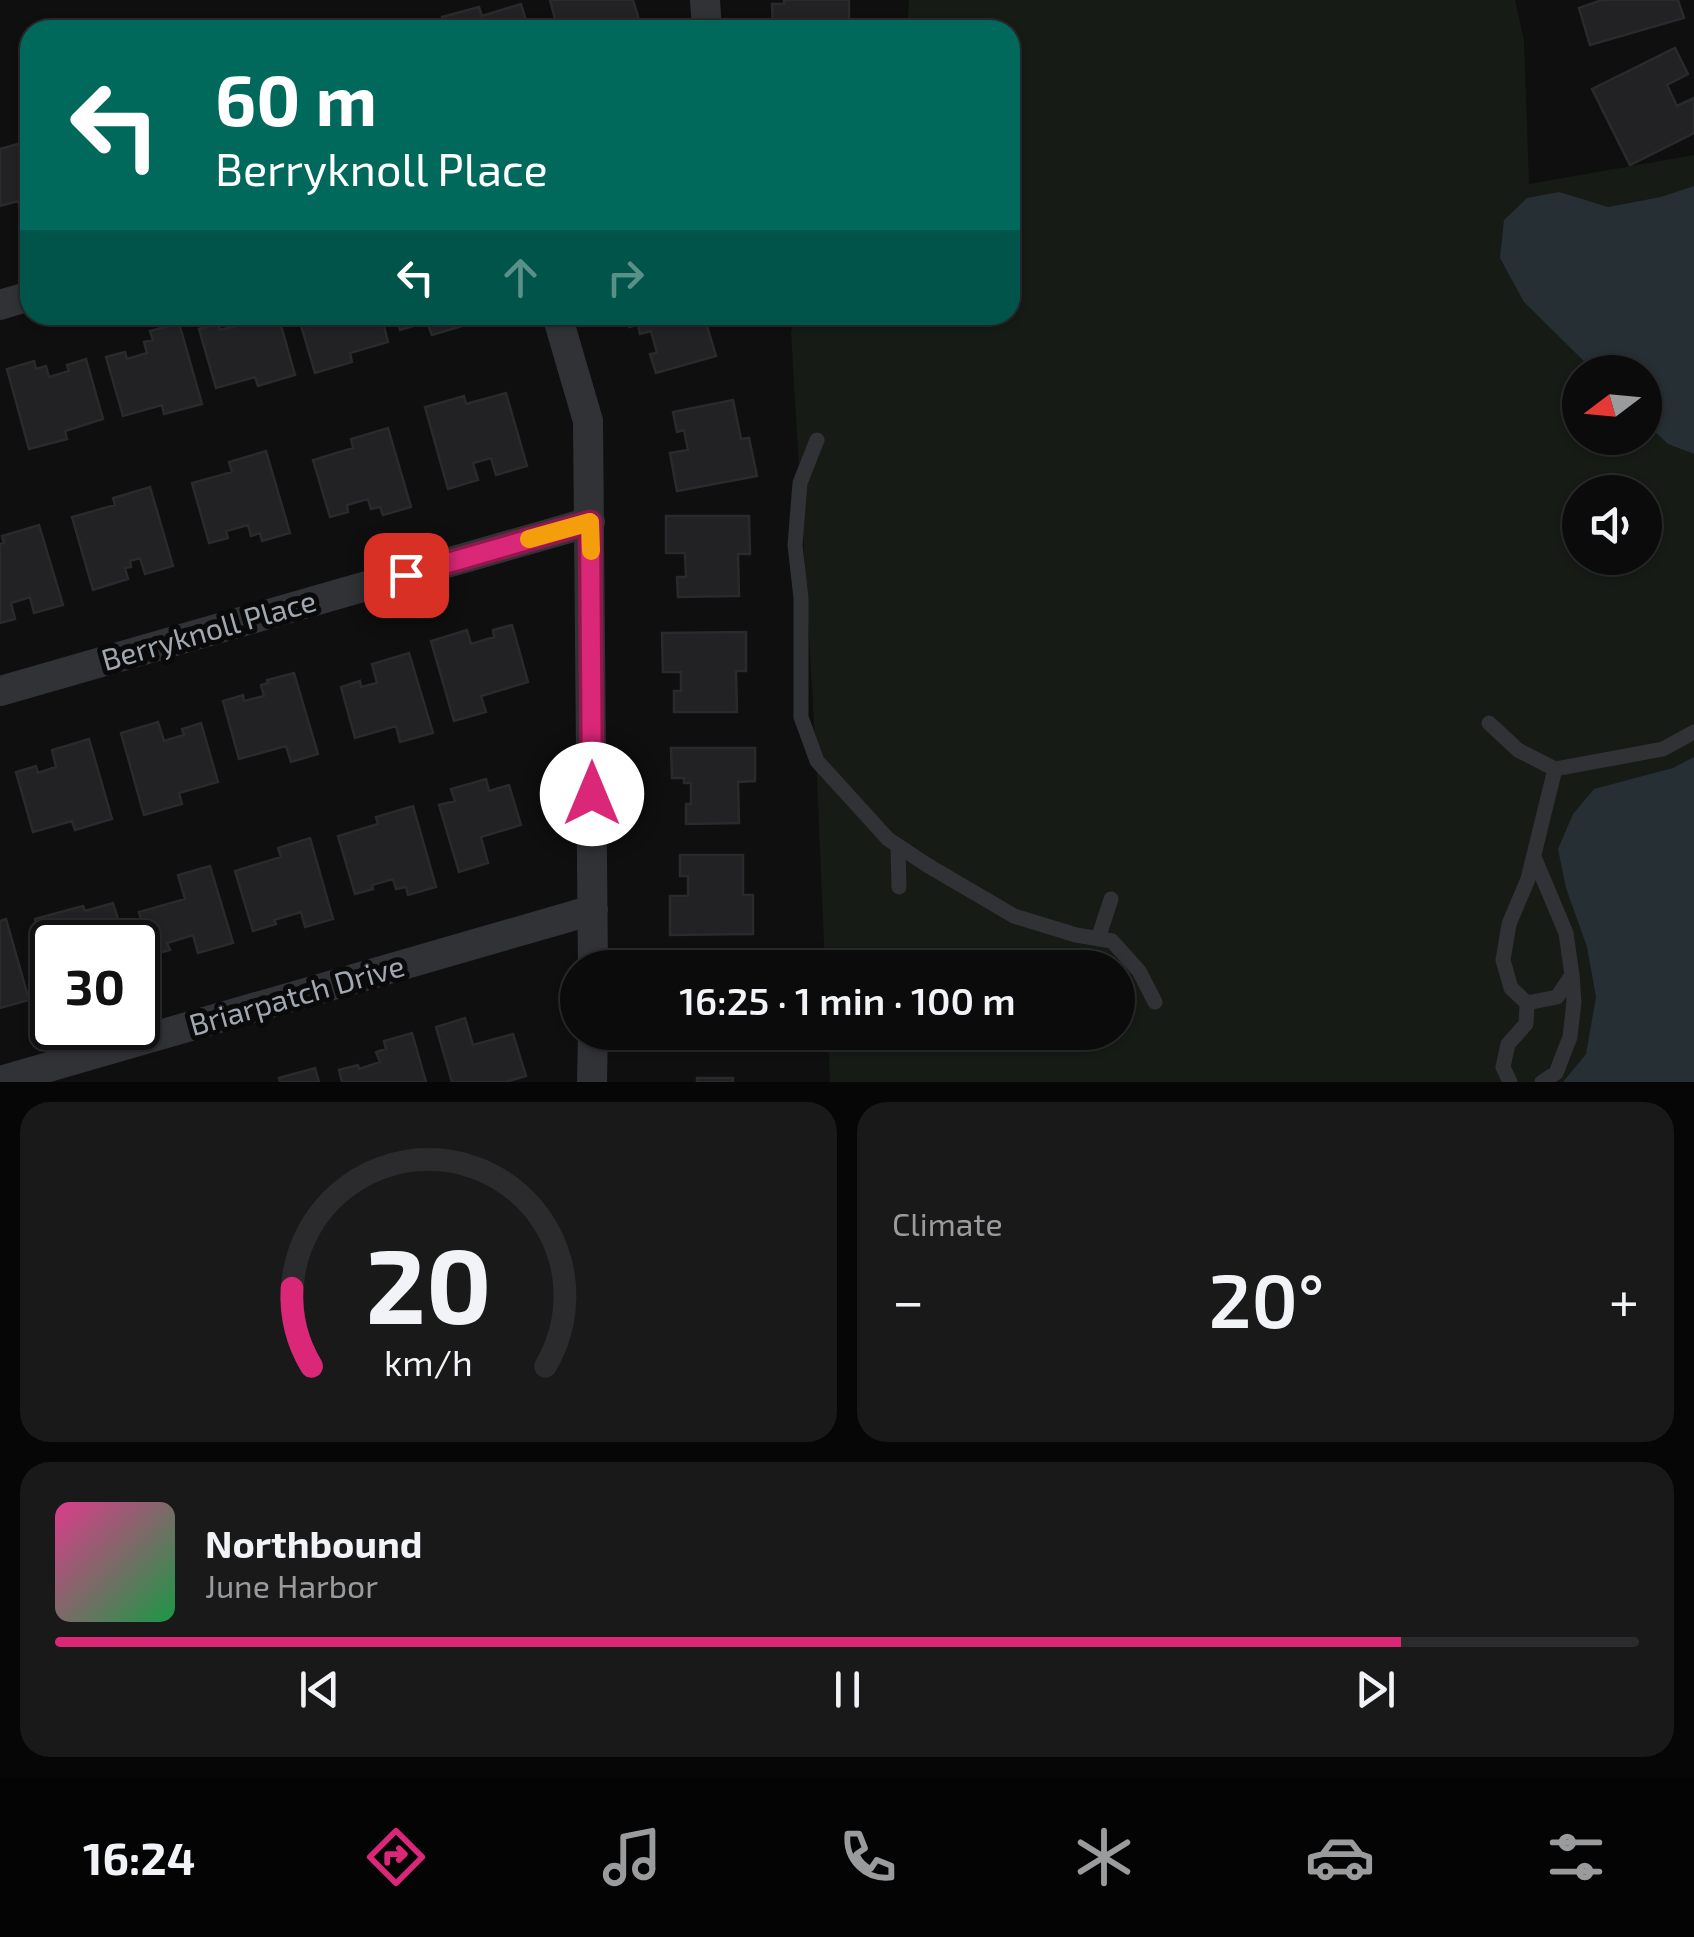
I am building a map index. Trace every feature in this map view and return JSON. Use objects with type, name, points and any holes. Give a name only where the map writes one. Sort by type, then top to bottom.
[{"type":"street","points":[[560,325],[588,420],[593,950]]},
{"type":"street","name":"Berryknoll Place","points":[[0,691],[590,522]]},
{"type":"street","name":"Briarpatch Drive","points":[[0,1081],[593,910]]},
{"type":"street","points":[[592,1050],[592,1082]]},
{"type":"lane","points":[[816,440],[800,483],[795,545],[801,598],[800,717],[816,762],[898,846],[1014,916],[1076,935],[1112,941],[1139,971],[1155,1002]]},
{"type":"lane","points":[[1489,724],[1518,750],[1555,769],[1663,749],[1694,732]]},
{"type":"lane","points":[[1528,1003],[1511,988],[1503,960],[1509,924],[1528,879],[1555,769]]},
{"type":"lane","points":[[898,846],[900,887]]},
{"type":"lane","points":[[1534,857],[1566,933],[1574,1002],[1570,1038],[1556,1073],[1542,1082]]},
{"type":"lane","points":[[1098,939],[1112,900]]},
{"type":"lane","points":[[1528,1003],[1557,997],[1572,975]]},
{"type":"lane","points":[[1510,1082],[1502,1066],[1508,1044],[1526,1024],[1528,1003]]},
{"type":"shaded area","points":[[909,0],[1515,0],[1524,40],[1529,184],[1694,155],[1694,1082],[830,1082],[829,1050],[1135,1050],[1135,950],[824,950],[793,325],[1020,325],[1020,20],[908,20]]},
{"type":"shaded area","points":[[1694,186],[1694,454],[1662,438],[1662,355],[1578,355],[1524,302],[1500,258],[1504,220],[1527,198],[1559,192],[1608,207]]},
{"type":"shaded area","points":[[1694,757],[1694,1082],[1563,1082],[1586,1054],[1596,997],[1587,947],[1566,888],[1558,849],[1573,814],[1594,789],[1673,768]]},
{"type":"building","points":[[550,0],[633,0],[639,20],[619,20],[555,20]]},
{"type":"building","points":[[784,0],[849,0],[849,20],[773,20],[772,4],[784,4]]},
{"type":"building","points":[[1602,0],[1678,0],[1684,18],[1590,45],[1579,8]]},
{"type":"building","points":[[521,4],[526,20],[442,17],[479,7],[482,16]]},
{"type":"building","points":[[1675,48],[1688,74],[1667,85],[1677,106],[1694,98],[1694,133],[1630,165],[1592,89]]},
{"type":"building","points":[[20,143],[20,207],[18,201],[0,206],[0,149]]},
{"type":"building","points":[[180,325],[202,404],[164,414],[162,405],[123,416],[106,357],[125,352],[127,359],[147,353],[144,342],[153,340],[150,331]]},
{"type":"building","points":[[218,325],[220,330],[240,325],[281,325],[295,375],[258,386],[255,377],[216,388],[199,329]]},
{"type":"building","points":[[301,325],[384,325],[388,342],[350,353],[352,362],[315,373]]},
{"type":"building","points":[[428,325],[466,325],[432,335]]},
{"type":"building","points":[[638,325],[707,325],[716,356],[656,373],[650,354],[657,353],[651,331],[640,334]]},
{"type":"building","points":[[86,359],[103,419],[65,431],[67,439],[29,449],[7,369],[34,361],[36,369],[46,366],[49,377],[69,371],[67,365]]},
{"type":"building","points":[[506,393],[527,466],[496,475],[491,458],[473,463],[478,480],[448,489],[425,407],[464,396],[466,404]]},
{"type":"building","points":[[733,400],[741,439],[749,438],[757,476],[677,491],[670,453],[688,450],[684,430],[677,432],[673,412]]},
{"type":"building","points":[[388,428],[411,507],[383,515],[380,507],[371,509],[368,499],[347,505],[348,512],[330,517],[313,460],[353,448],[351,439]]},
{"type":"building","points":[[266,451],[290,533],[262,541],[260,533],[251,536],[248,525],[226,531],[228,538],[209,543],[192,483],[232,472],[229,462]]},
{"type":"building","points":[[150,487],[173,566],[145,574],[140,558],[130,561],[131,567],[125,568],[128,579],[93,590],[72,517],[115,505],[113,498]]},
{"type":"building","points":[[666,516],[749,516],[750,554],[738,554],[739,596],[678,597],[677,577],[686,577],[685,553],[666,553]]},
{"type":"building","points":[[39,525],[63,605],[34,613],[30,597],[11,603],[15,619],[0,623],[2,536]]},
{"type":"building","points":[[512,625],[528,682],[481,696],[486,712],[454,721],[431,641],[467,630],[471,644],[494,637],[493,630]]},
{"type":"building","points":[[746,632],[746,671],[736,671],[737,712],[674,712],[674,691],[681,691],[681,672],[663,672],[662,633]]},
{"type":"building","points":[[409,653],[433,733],[400,742],[396,726],[355,738],[341,687],[360,681],[361,687],[377,683],[372,664]]},
{"type":"building","points":[[294,673],[318,754],[291,762],[286,746],[239,759],[223,701],[243,695],[244,701],[264,696],[261,685],[267,680]]},
{"type":"building","points":[[158,722],[164,741],[184,735],[182,729],[201,723],[218,782],[179,793],[182,804],[144,815],[121,733]]},
{"type":"building","points":[[89,739],[112,819],[75,830],[72,821],[33,832],[16,772],[36,766],[38,773],[56,767],[52,750]]},
{"type":"building","points":[[671,748],[755,748],[755,781],[738,782],[739,823],[686,824],[691,783],[684,783],[684,778],[672,778]]},
{"type":"building","points":[[486,779],[489,791],[509,785],[521,825],[481,837],[488,863],[459,872],[439,805],[455,801],[451,789]]},
{"type":"building","points":[[413,806],[436,887],[408,895],[406,887],[396,889],[393,879],[355,894],[338,836],[378,824],[376,817]]},
{"type":"building","points":[[310,838],[333,919],[305,927],[301,912],[253,931],[235,871],[281,857],[278,848]]},
{"type":"building","points":[[680,855],[743,855],[743,895],[753,895],[753,934],[670,935],[670,896],[688,896],[688,876],[680,876]]},
{"type":"building","points":[[210,866],[233,943],[198,953],[193,935],[167,943],[170,950],[160,953],[160,920],[141,920],[139,912],[185,899],[178,875]]},
{"type":"building","points":[[113,903],[118,920],[35,919],[83,906],[85,911]]},
{"type":"building","points":[[6,919],[29,1000],[0,1008],[0,921]]},
{"type":"building","points":[[465,1018],[473,1045],[513,1034],[526,1076],[506,1082],[452,1082],[436,1027]]},
{"type":"building","points":[[412,1033],[426,1082],[342,1082],[339,1070],[380,1062],[376,1052],[386,1049],[384,1041]]},
{"type":"building","points":[[315,1068],[319,1082],[280,1082],[279,1078]]},
{"type":"building","points":[[697,1078],[733,1078],[733,1082],[697,1082]]},
{"type":"slow traffic","points":[[529,539],[590,522],[591,551]]},
{"type":"route","points":[[406,575],[590,522],[592,794]]}]
